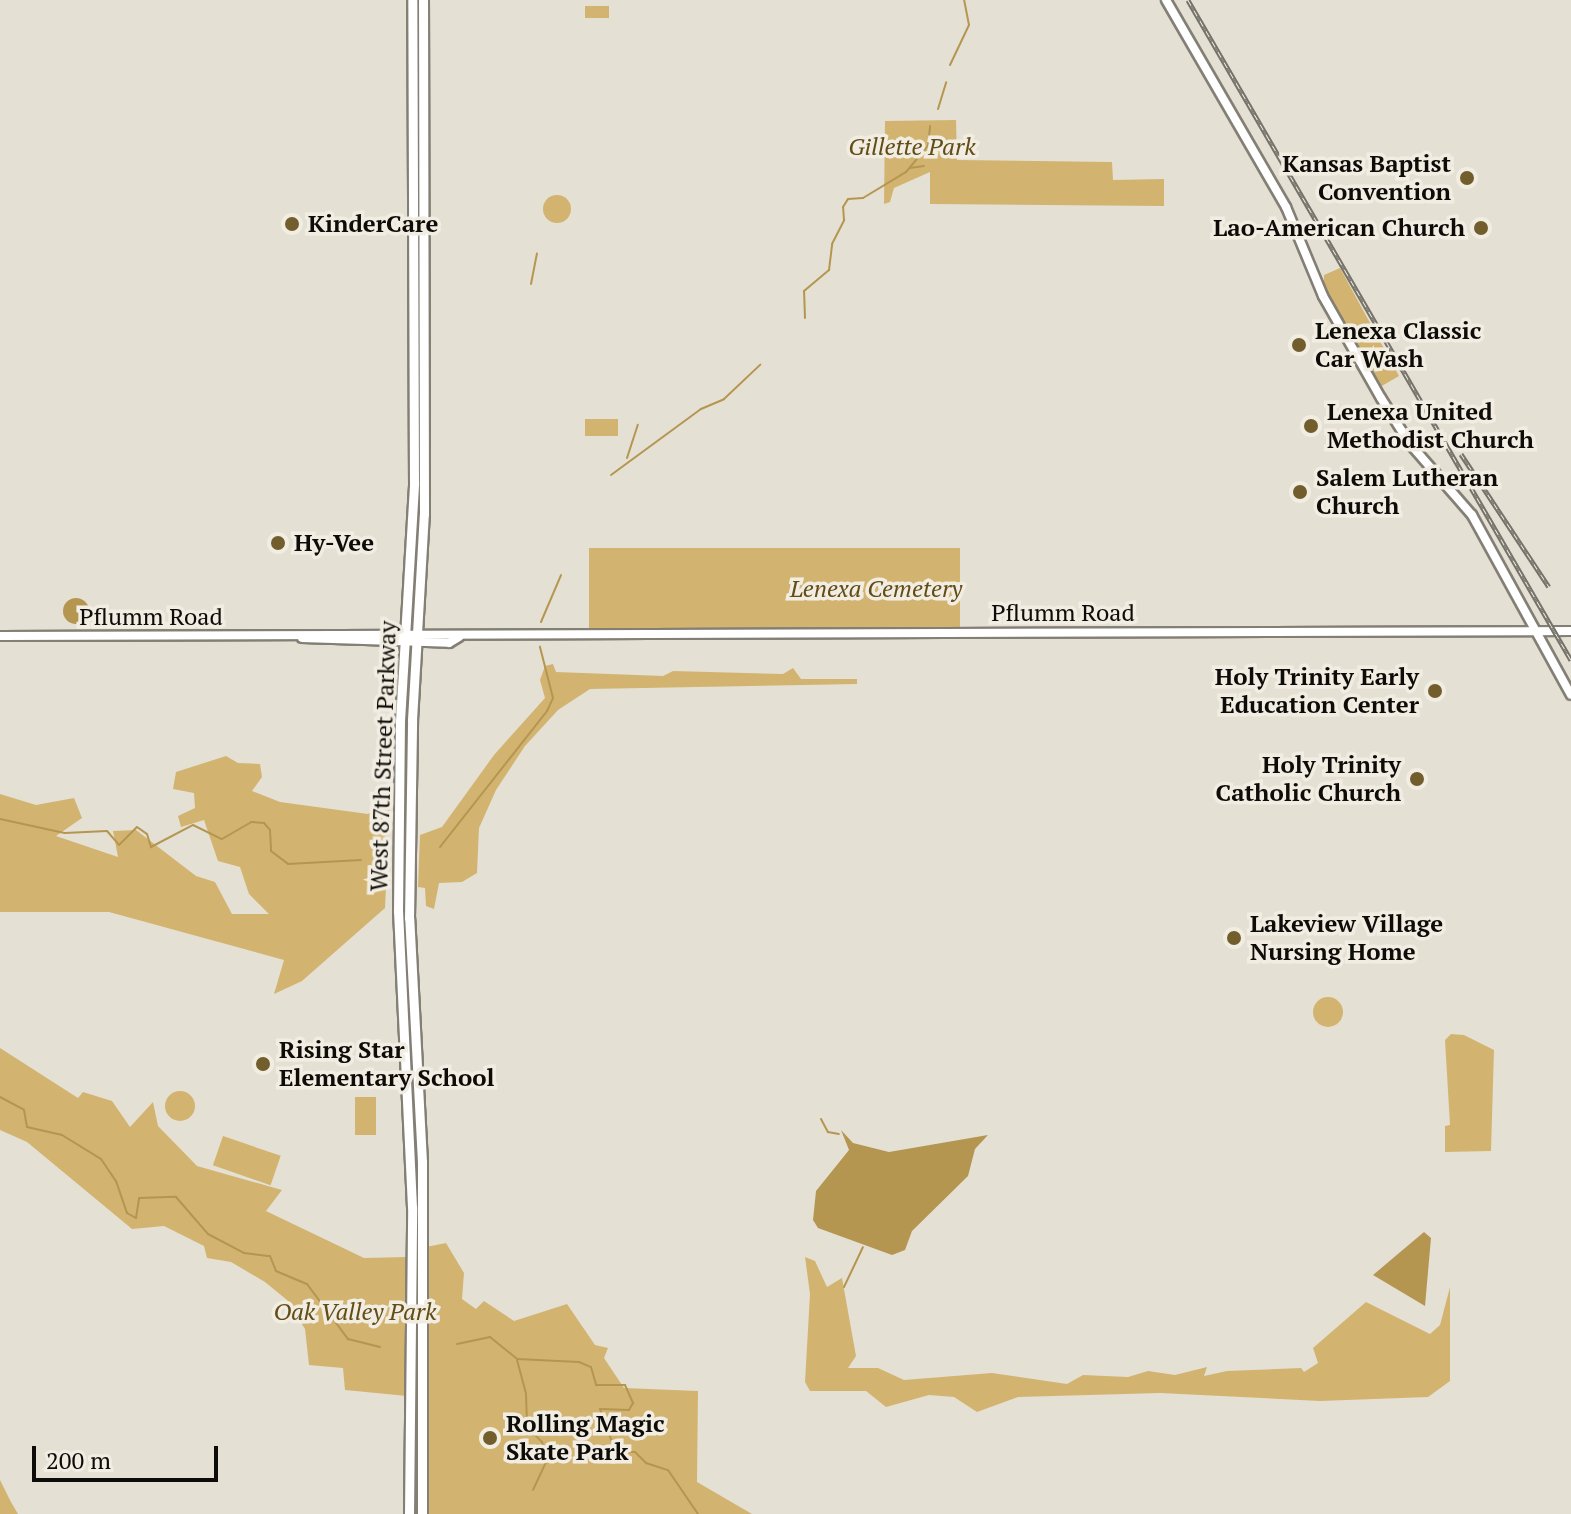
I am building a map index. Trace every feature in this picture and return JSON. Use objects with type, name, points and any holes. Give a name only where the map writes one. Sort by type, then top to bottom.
[{"type":"main road","name":"West 87th Street Parkway","points":[[412,0],[414,482],[411,989],[422,1162],[422,1514]]},
{"type":"main road","name":"West 87th Street Parkway","points":[[409,1514],[412,1207],[399,954],[399,760],[424,514],[421,0]]},
{"type":"main road","points":[[1166,0],[1286,207],[1323,296],[1381,398],[1408,441],[1472,515],[1571,695]]},
{"type":"main road","points":[[413,180],[419,193],[419,243],[424,248]]},
{"type":"main road","name":"Pflumm Road","points":[[0,636],[412,637],[454,642],[459,637],[531,635],[1571,631]]},
{"type":"main road","points":[[399,760],[406,770],[405,817],[410,829]]},
{"type":"green space","points":[[585,6],[609,6],[609,18],[585,18]]},
{"type":"green space","name":"Gillette Park","points":[[956,120],[957,160],[1112,162],[1113,180],[1164,179],[1164,206],[930,204],[930,172],[894,188],[890,202],[884,204],[885,121]]},
{"type":"green space","points":[[557,195],[567,199],[571,209],[567,219],[557,223],[547,219],[543,209],[547,199]]},
{"type":"green space","points":[[1340,268],[1399,376],[1380,387],[1324,286],[1324,275]]},
{"type":"green space","points":[[585,419],[618,419],[618,436],[585,436]]},
{"type":"green space","name":"Lenexa Cemetery","points":[[589,548],[960,548],[960,630],[589,630]]},
{"type":"green space","points":[[553,664],[556,672],[663,676],[673,671],[783,674],[793,668],[801,679],[857,679],[857,684],[590,689],[558,710],[525,746],[496,790],[479,828],[477,873],[462,882],[439,883],[434,909],[426,906],[425,888],[418,887],[420,835],[442,827],[494,755],[545,698],[540,680],[545,666]]},
{"type":"green space","points":[[226,756],[238,763],[260,764],[262,777],[252,791],[280,802],[368,814],[390,800],[385,908],[302,981],[274,994],[284,960],[109,912],[0,912],[0,794],[36,805],[74,798],[82,818],[56,836],[118,857],[113,831],[136,830],[196,876],[215,882],[232,914],[269,914],[249,894],[240,867],[218,861],[204,820],[181,827],[178,816],[195,808],[194,793],[173,789],[176,772]]},
{"type":"green space","points":[[1328,997],[1338,1002],[1343,1012],[1338,1022],[1328,1027],[1318,1022],[1313,1012],[1318,1002]]},
{"type":"green space","points":[[1451,1034],[1464,1035],[1494,1050],[1491,1151],[1445,1152],[1445,1126],[1450,1125],[1445,1040]]},
{"type":"green space","name":"Oak Valley Park","points":[[0,1048],[78,1098],[83,1092],[112,1101],[130,1127],[153,1102],[158,1126],[197,1166],[282,1190],[266,1211],[364,1258],[407,1257],[407,1396],[345,1390],[343,1368],[309,1365],[305,1329],[287,1300],[265,1282],[231,1262],[207,1258],[204,1246],[164,1226],[132,1229],[27,1142],[0,1130]]},
{"type":"green space","points":[[180,1091],[190,1096],[195,1106],[190,1116],[180,1121],[170,1116],[165,1106],[170,1096]]},
{"type":"green space","points":[[355,1097],[376,1097],[376,1135],[355,1135]]},
{"type":"green space","points":[[223,1136],[281,1156],[271,1185],[213,1165]]},
{"type":"green space","points":[[446,1243],[464,1273],[462,1299],[476,1309],[484,1301],[514,1321],[567,1304],[595,1345],[608,1348],[604,1358],[624,1388],[698,1391],[697,1482],[752,1514],[427,1514],[426,1247]]},
{"type":"green space","points":[[805,1257],[815,1261],[827,1287],[842,1278],[856,1356],[848,1368],[878,1368],[904,1380],[992,1373],[1067,1384],[1083,1375],[1128,1377],[1148,1371],[1175,1375],[1207,1367],[1204,1376],[1227,1371],[1301,1368],[1304,1372],[1318,1363],[1313,1348],[1366,1302],[1430,1334],[1440,1325],[1450,1287],[1450,1381],[1428,1397],[1320,1401],[1160,1393],[1018,1397],[977,1412],[954,1397],[929,1395],[886,1407],[866,1391],[810,1391],[805,1382],[810,1294]]},
{"type":"green space","points":[[0,1480],[11,1502],[18,1514],[0,1514]]},
{"type":"shaded area","points":[[76,598],[85,602],[89,611],[85,620],[76,624],[67,620],[63,611],[67,602]]},
{"type":"shaded area","points":[[841,1130],[853,1143],[889,1152],[988,1135],[975,1149],[968,1176],[912,1231],[905,1250],[892,1255],[818,1228],[813,1220],[816,1191],[849,1150]]},
{"type":"shaded area","points":[[1424,1232],[1431,1238],[1425,1306],[1373,1275]]},
{"type":"waterway","points":[[950,65],[969,25],[964,0]]},
{"type":"waterway","points":[[938,109],[946,82]]},
{"type":"waterway","points":[[805,318],[804,291],[829,270],[832,244],[844,220],[843,207],[848,199],[863,198],[906,172],[928,146],[930,126]]},
{"type":"waterway","points":[[910,168],[924,166]]},
{"type":"waterway","points":[[531,284],[537,254]]},
{"type":"waterway","points":[[611,475],[701,409],[724,399],[760,365]]},
{"type":"waterway","points":[[627,458],[638,425]]},
{"type":"waterway","points":[[541,622],[561,575]]},
{"type":"waterway","points":[[440,847],[547,711],[553,698],[540,647]]},
{"type":"waterway","points":[[0,819],[65,833],[107,831],[119,845],[137,827],[147,834],[151,847],[193,825],[222,839],[251,822],[264,823],[270,830],[271,851],[288,864],[361,860]]},
{"type":"waterway","points":[[0,1097],[24,1110],[27,1127],[62,1135],[101,1159],[116,1181],[127,1213],[136,1218],[139,1198],[176,1197],[208,1234],[244,1253],[270,1256],[276,1271],[307,1284],[348,1339],[380,1347]]},
{"type":"waterway","points":[[821,1119],[828,1132],[839,1134]]},
{"type":"waterway","points":[[844,1287],[863,1247]]},
{"type":"waterway","points":[[457,1344],[490,1337],[517,1359],[579,1362],[591,1367],[596,1385],[625,1385],[633,1403],[629,1410],[600,1409],[617,1451],[635,1452],[646,1463],[668,1470],[698,1514]]},
{"type":"waterway","points":[[517,1360],[526,1394],[527,1427],[542,1442],[547,1460],[533,1490]]},
{"type":"railway","points":[[1188,0],[1571,660]]},
{"type":"railway","points":[[1461,454],[1549,587]]},
{"type":"place","name":"Kansas Baptist Convention","points":[[1467,178]]},
{"type":"place","name":"KinderCare","points":[[292,224]]},
{"type":"place","name":"Lao-American Church","points":[[1481,228]]},
{"type":"place","name":"Lenexa Classic Car Wash","points":[[1299,345]]},
{"type":"place","name":"Lenexa United Methodist Church","points":[[1311,426]]},
{"type":"place","name":"Salem Lutheran Church","points":[[1300,492]]},
{"type":"place","name":"Hy-Vee","points":[[278,543]]},
{"type":"place","name":"Holy Trinity Early Education Center","points":[[1435,691]]},
{"type":"place","name":"Holy Trinity Catholic Church","points":[[1417,779]]},
{"type":"place","name":"Lakeview Village Nursing Home","points":[[1234,938]]},
{"type":"place","name":"Rising Star Elementary School","points":[[263,1064]]},
{"type":"place","name":"Rolling Magic Skate Park","points":[[490,1438]]}]
